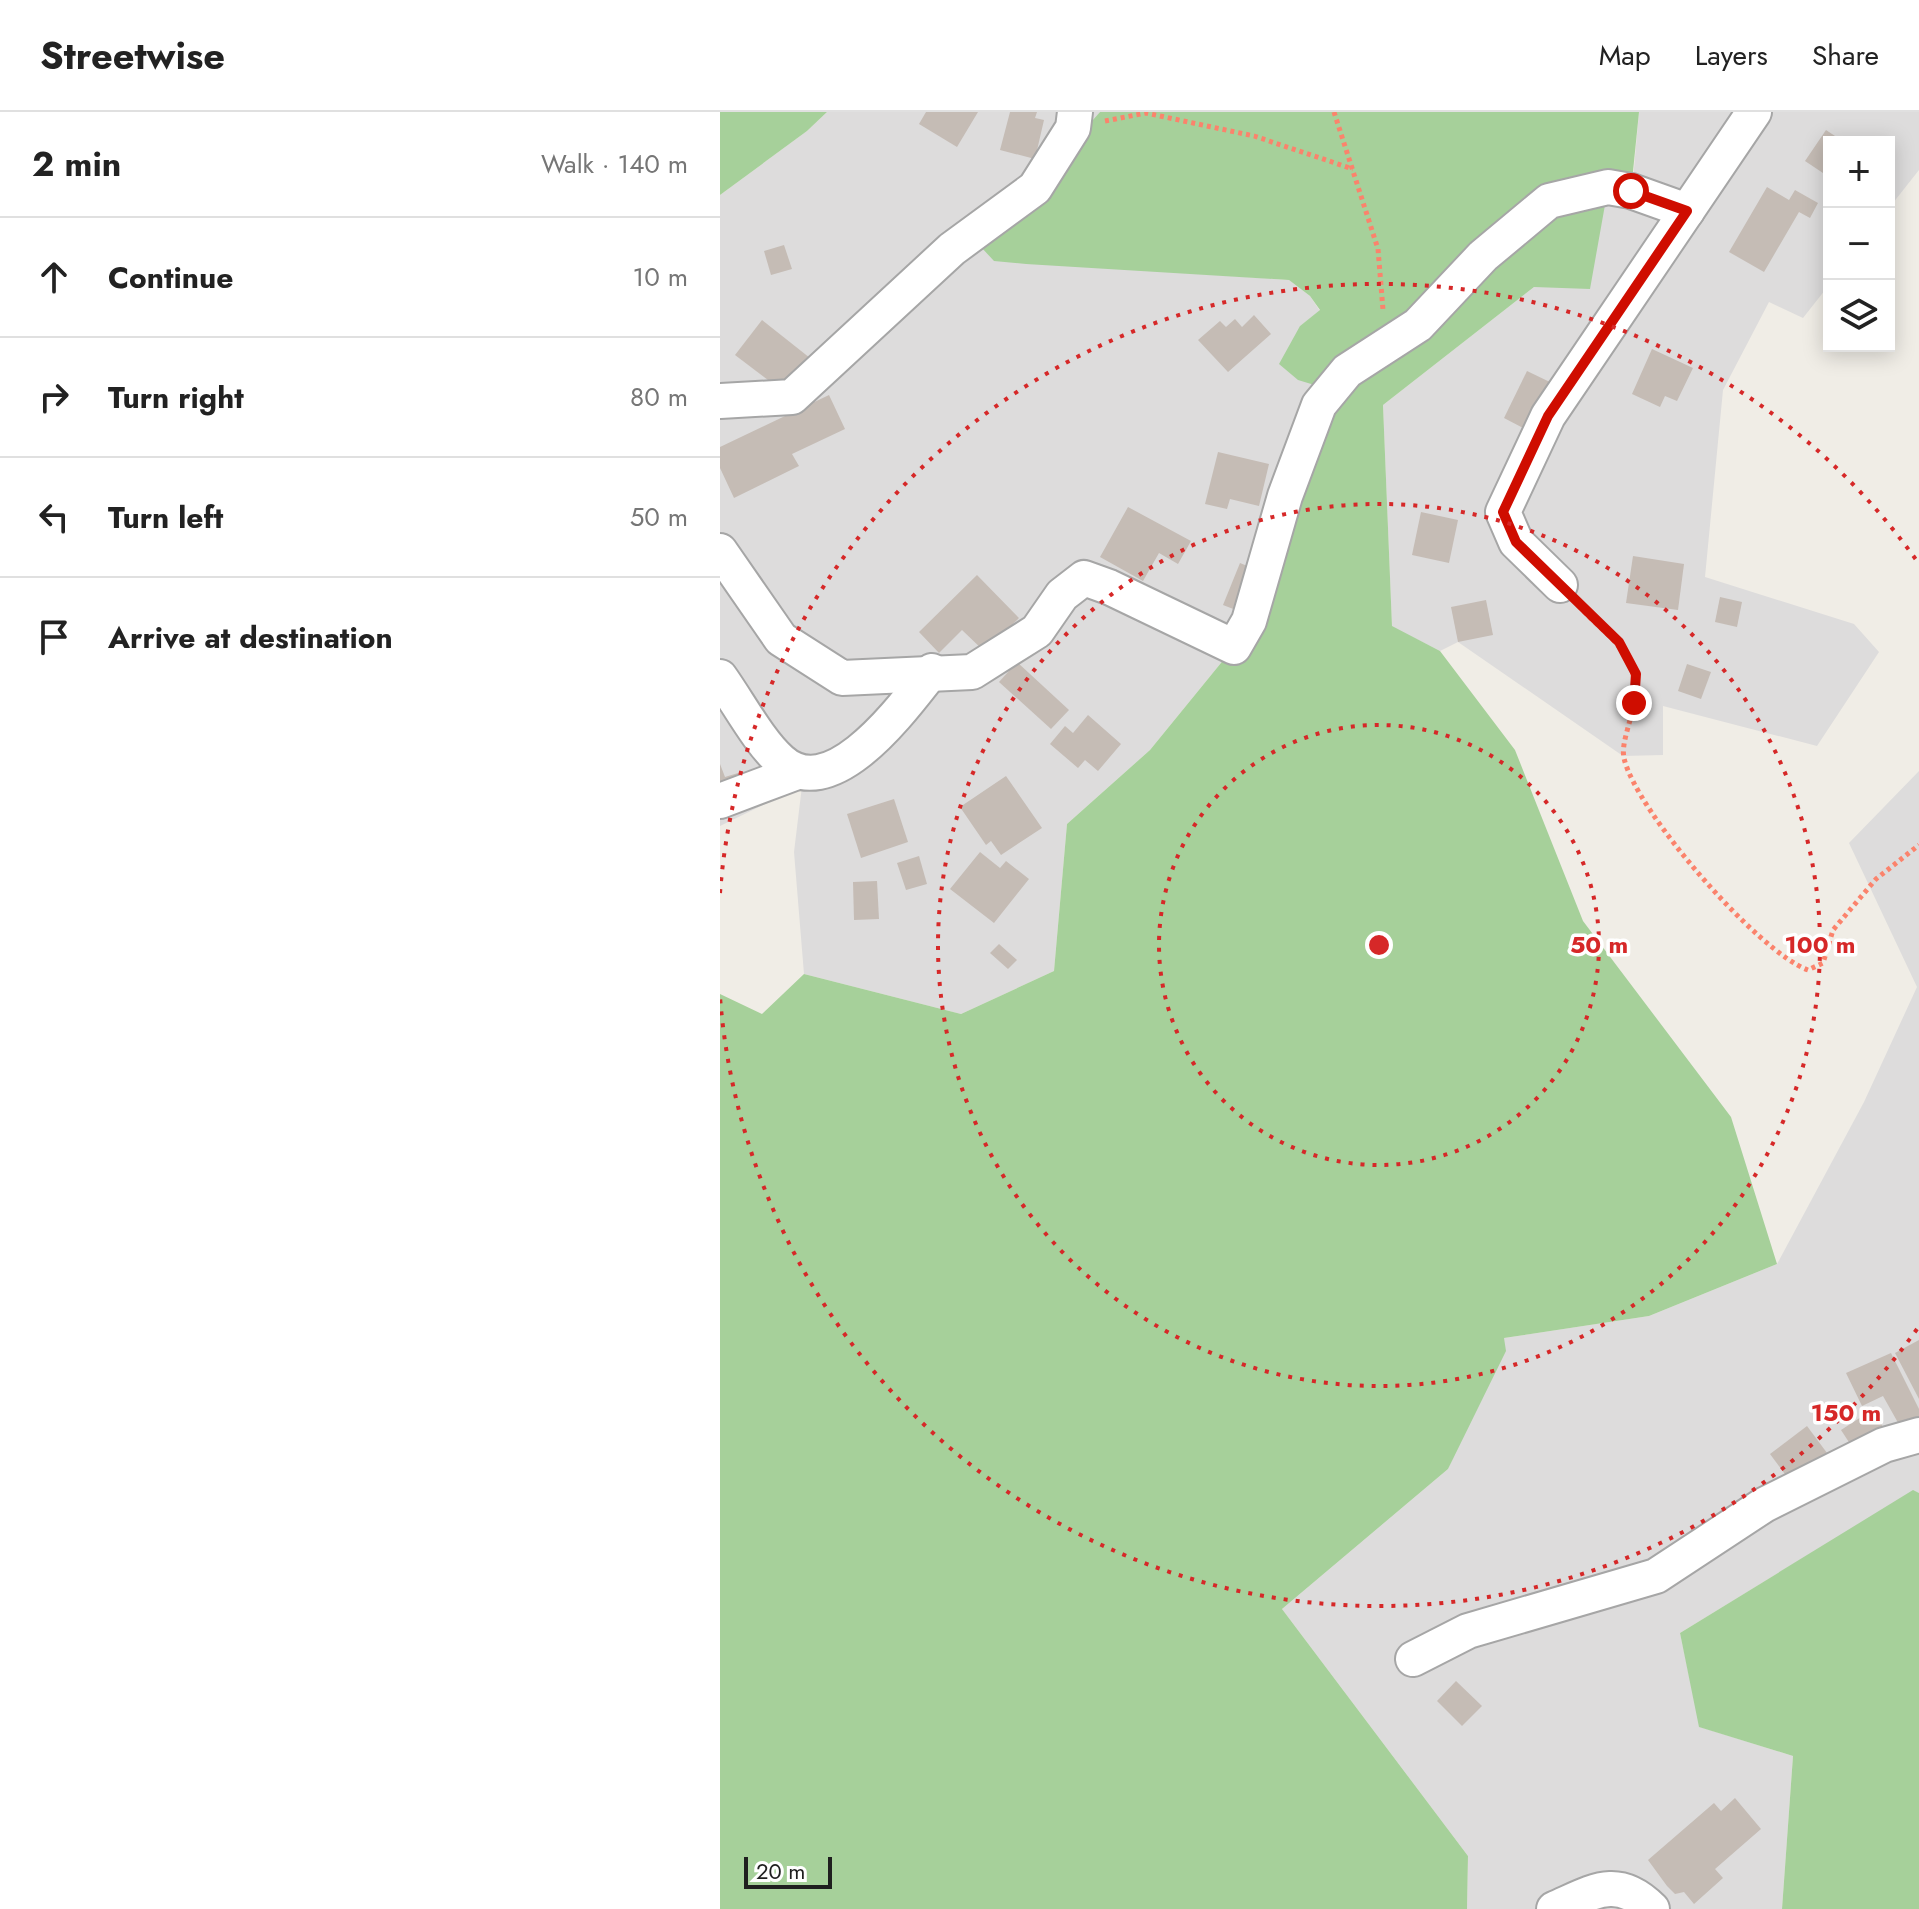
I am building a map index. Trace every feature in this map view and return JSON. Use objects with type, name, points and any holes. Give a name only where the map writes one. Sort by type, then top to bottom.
[{"type":"street","points":[[1560,585],[1516,542],[1503,512],[1548,416],[1754,112]]},
{"type":"street","points":[[720,401],[792,397],[952,249],[1035,188],[1074,120]]},
{"type":"street","points":[[720,551],[781,639],[842,678],[932,671],[972,672],[1037,631],[1062,595],[1084,578],[1234,647],[1249,621],[1285,496],[1319,405],[1347,371],[1418,325],[1483,256],[1549,201],[1608,187],[1631,191],[1687,211]]},
{"type":"street","points":[[720,801],[797,772],[834,770],[884,731],[932,671]]},
{"type":"street","points":[[720,677],[779,760],[797,772]]},
{"type":"street","points":[[1413,1659],[1468,1631],[1656,1576],[1764,1505],[1884,1445],[1919,1435]]},
{"type":"street","points":[[1554,1909],[1606,1887],[1637,1894],[1652,1909]]},
{"type":"path","points":[[1334,112],[1378,249],[1386,347]]},
{"type":"path","points":[[1074,120],[1146,113],[1254,136],[1353,169]]},
{"type":"path","points":[[1560,585],[1619,642],[1636,674],[1623,756],[1643,803],[1742,923],[1792,964],[1808,970],[1823,963],[1833,930],[1876,879],[1919,845]]},
{"type":"shaded area","points":[[827,112],[1100,112],[994,260],[1289,280],[1310,296],[1320,311],[1300,326],[1332,389],[1234,647],[1150,750],[1067,824],[1054,971],[961,1014],[804,974],[794,852],[802,786],[720,826],[720,195],[807,131]]},
{"type":"shaded area","points":[[1639,112],[1919,112],[1919,170],[1895,200],[1895,136],[1823,136],[1823,293],[1803,318],[1769,302],[1723,390],[1705,577],[1854,624],[1879,652],[1817,746],[1663,706],[1663,755],[1623,756],[1458,642],[1440,651],[1392,627],[1383,405],[1534,287],[1608,187],[1632,191]]},
{"type":"shaded area","points":[[1919,771],[1919,1493],[1913,1491],[1680,1633],[1700,1727],[1793,1756],[1782,1909],[1467,1909],[1468,1856],[1282,1609],[1448,1469],[1504,1338],[1649,1316],[1777,1264],[1864,1102],[1917,987],[1849,843]]},
{"type":"green space","points":[[720,112],[827,112],[807,131],[720,195]]},
{"type":"green space","points":[[1100,112],[1639,112],[1631,191],[1608,188],[1590,289],[1534,287],[1383,405],[1392,626],[1440,651],[1515,750],[1583,921],[1731,1117],[1777,1264],[1649,1316],[1504,1338],[1506,1351],[1448,1469],[1282,1609],[1468,1856],[1467,1909],[720,1909],[720,994],[762,1014],[804,974],[961,1014],[1054,971],[1067,824],[1150,750],[1234,647],[1331,390],[1298,380],[1279,364],[1300,326],[1320,310],[1310,296],[1289,280],[994,261],[981,247]]},
{"type":"green space","points":[[1913,1490],[1919,1493],[1919,1909],[1782,1909],[1793,1756],[1699,1727],[1680,1633]]},
{"type":"building","points":[[926,112],[978,112],[957,147],[919,124]]},
{"type":"building","points":[[1010,112],[1037,112],[1035,118],[1044,120],[1035,159],[1000,150]]},
{"type":"building","points":[[1826,130],[1835,136],[1823,136],[1823,173],[1805,161]]},
{"type":"building","points":[[1767,187],[1789,200],[1795,190],[1818,203],[1810,218],[1799,212],[1764,272],[1729,252]]},
{"type":"building","points":[[784,245],[792,269],[771,275],[764,251]]},
{"type":"building","points":[[1254,315],[1271,334],[1228,372],[1198,340],[1220,321],[1226,327],[1235,319],[1242,327]]},
{"type":"building","points":[[762,320],[810,358],[784,392],[735,355]]},
{"type":"building","points":[[1652,349],[1693,368],[1677,401],[1665,396],[1660,407],[1632,394]]},
{"type":"building","points":[[1527,371],[1554,384],[1531,432],[1504,418]]},
{"type":"building","points":[[829,395],[845,429],[792,454],[799,466],[734,498],[720,468],[720,447]]},
{"type":"building","points":[[1218,452],[1269,464],[1259,506],[1230,499],[1227,509],[1205,504]]},
{"type":"building","points":[[1128,507],[1191,541],[1178,564],[1159,553],[1143,581],[1100,557]]},
{"type":"building","points":[[1421,512],[1458,520],[1449,563],[1412,555]]},
{"type":"building","points":[[1633,556],[1684,564],[1678,610],[1626,603]]},
{"type":"building","points":[[1240,563],[1257,570],[1241,612],[1223,605]]},
{"type":"building","points":[[977,575],[1019,618],[985,652],[962,630],[939,653],[919,632]]},
{"type":"building","points":[[1720,597],[1742,602],[1737,627],[1715,622]]},
{"type":"building","points":[[1486,600],[1493,635],[1458,642],[1451,607]]},
{"type":"building","points":[[1017,662],[1069,710],[1051,729],[999,682]]},
{"type":"building","points":[[1687,664],[1711,672],[1701,699],[1678,691]]},
{"type":"building","points":[[1088,715],[1121,744],[1098,771],[1085,760],[1078,768],[1050,744],[1065,726],[1073,733]]},
{"type":"building","points":[[720,764],[725,777],[738,773],[741,784],[720,791]]},
{"type":"building","points":[[1006,776],[1042,828],[1001,855],[991,841],[986,845],[960,807]]},
{"type":"building","points":[[894,799],[908,842],[861,858],[847,814]]},
{"type":"building","points":[[980,852],[1000,868],[1006,861],[1029,879],[994,923],[950,889]]},
{"type":"building","points":[[919,856],[927,884],[906,890],[897,863]]},
{"type":"building","points":[[877,881],[879,919],[854,920],[853,882]]},
{"type":"building","points":[[999,944],[1017,960],[1008,969],[990,953]]},
{"type":"building","points":[[1919,1340],[1919,1399],[1895,1353]]},
{"type":"building","points":[[1891,1353],[1919,1409],[1919,1418],[1901,1428],[1883,1396],[1862,1406],[1846,1373]]},
{"type":"building","points":[[1872,1410],[1889,1436],[1858,1456],[1841,1430]]},
{"type":"building","points":[[1807,1426],[1830,1457],[1793,1485],[1770,1454]]},
{"type":"building","points":[[1456,1681],[1482,1706],[1462,1726],[1437,1701]]},
{"type":"building","points":[[1735,1798],[1761,1829],[1715,1869],[1723,1878],[1694,1904],[1684,1892],[1675,1894],[1648,1860],[1714,1803],[1721,1811]]},
{"type":"route","points":[[1631,191],[1687,211],[1548,416],[1503,512],[1516,542],[1619,642],[1636,674],[1634,703]]}]
